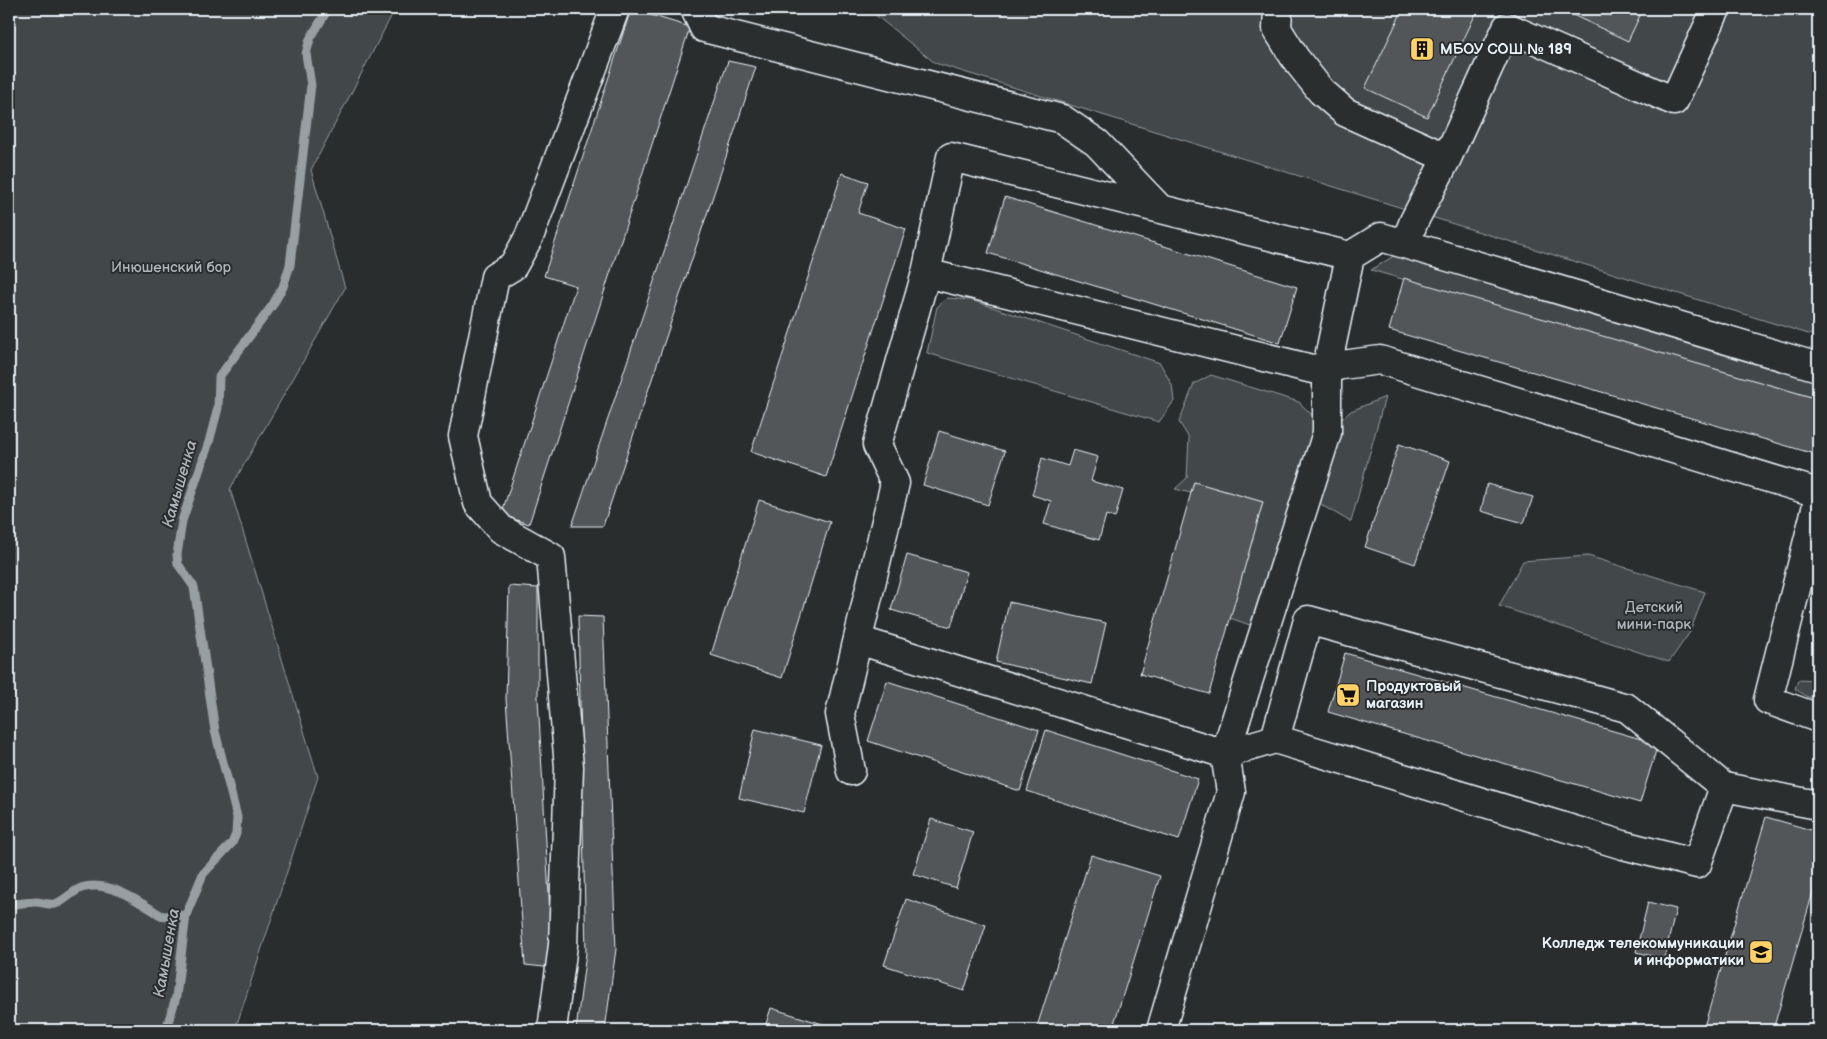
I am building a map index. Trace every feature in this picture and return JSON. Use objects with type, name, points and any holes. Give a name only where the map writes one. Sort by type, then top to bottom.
[{"type":"lane","points":[[552,1030],[563,945],[569,767],[551,557],[501,529],[478,503],[463,436],[495,278],[513,266],[529,237],[615,9]]},
{"type":"lane","points":[[695,9],[704,28],[1062,119],[1097,143],[1158,207]]},
{"type":"lane","points":[[1278,9],[1277,29],[1295,58],[1321,91],[1344,112],[1447,158]]},
{"type":"lane","points":[[1405,244],[1414,221],[1447,158],[1507,27],[1674,101],[1716,9]]},
{"type":"lane","points":[[852,771],[840,714],[896,483],[877,445],[926,273],[951,157],[1350,256],[1381,237],[1818,367]]},
{"type":"lane","points":[[1161,1030],[1231,792],[1225,754],[1327,433],[1327,367],[1350,256]]},
{"type":"lane","points":[[926,273],[1312,369],[1380,360],[1818,493]]},
{"type":"lane","points":[[1818,501],[1768,700],[1818,718]]},
{"type":"lane","points":[[1275,739],[1308,620],[1627,708],[1724,787],[1818,805]]},
{"type":"lane","points":[[858,640],[1225,754],[1275,739],[1623,845],[1697,864],[1724,787]]},
{"type":"green space","name":"Инюшенский бор","points":[[9,9],[395,9],[311,170],[345,288],[230,489],[318,777],[235,1030],[9,1030]]},
{"type":"green space","points":[[868,9],[1818,9],[1818,337],[935,63]]},
{"type":"green space","points":[[1405,249],[1818,372],[1818,399],[1371,270]]},
{"type":"green space","points":[[947,298],[971,300],[1160,363],[1172,385],[1174,401],[1159,422],[927,353],[937,307]]},
{"type":"green space","points":[[1211,375],[1299,402],[1317,420],[1250,625],[1230,618],[1263,502],[1194,482],[1191,493],[1175,489],[1187,478],[1189,438],[1179,422],[1194,384]]},
{"type":"green space","points":[[1385,397],[1351,522],[1323,506],[1314,496],[1337,423],[1351,411]]},
{"type":"green space","name":"Детский мини-парк","points":[[1588,556],[1705,592],[1690,632],[1669,662],[1499,606],[1523,561]]},
{"type":"green space","points":[[1798,680],[1818,681],[1818,699],[1808,697],[1795,689]]},
{"type":"building","points":[[631,9],[690,27],[529,524],[501,515],[576,286],[544,276]]},
{"type":"building","name":"МБОУ СОШ № 189","points":[[1403,9],[1478,9],[1427,117],[1365,88]]},
{"type":"building","name":"МБОУ СОШ № 189","points":[[1560,9],[1643,9],[1628,41]]},
{"type":"building","points":[[728,61],[756,67],[603,526],[572,526]]},
{"type":"building","points":[[842,173],[868,182],[858,213],[906,229],[826,477],[751,452]]},
{"type":"building","points":[[1005,197],[1297,287],[1280,343],[988,253]]},
{"type":"building","points":[[1404,278],[1818,399],[1818,455],[1389,330]]},
{"type":"building","points":[[939,431],[1005,451],[988,505],[923,485]]},
{"type":"building","points":[[1399,444],[1450,461],[1415,564],[1365,547]]},
{"type":"building","points":[[1073,450],[1098,457],[1091,481],[1123,490],[1115,518],[1106,515],[1099,540],[1044,524],[1051,501],[1032,495],[1042,458],[1068,466]]},
{"type":"building","points":[[1194,482],[1263,502],[1209,694],[1140,674]]},
{"type":"building","points":[[1487,484],[1533,497],[1524,523],[1481,511]]},
{"type":"building","points":[[759,500],[830,522],[782,678],[711,655]]},
{"type":"building","points":[[907,555],[967,572],[951,627],[891,610]]},
{"type":"building","points":[[509,586],[538,588],[538,698],[553,968],[525,965],[506,699]]},
{"type":"building","points":[[1009,602],[1106,623],[1092,684],[996,662]]},
{"type":"building","points":[[578,616],[603,617],[616,949],[605,1030],[576,1030],[586,953]]},
{"type":"building","points":[[1345,653],[1658,744],[1640,803],[1328,712]]},
{"type":"building","points":[[887,681],[1039,730],[1020,791],[868,741]]},
{"type":"building","points":[[755,729],[821,745],[804,813],[739,798]]},
{"type":"building","points":[[1046,730],[1198,779],[1179,840],[1027,791]]},
{"type":"building","name":"Колледж телекоммуникации и информатики","points":[[1766,817],[1818,832],[1818,875],[1773,1030],[1703,1030]]},
{"type":"building","points":[[931,819],[973,832],[956,888],[913,874]]},
{"type":"building","points":[[1091,855],[1160,876],[1112,1030],[1036,1030]]},
{"type":"building","points":[[906,899],[986,925],[964,991],[884,965]]},
{"type":"building","points":[[1648,902],[1676,909],[1664,959],[1636,952]]},
{"type":"building","points":[[771,1008],[842,1030],[764,1030]]},
{"type":"waterway","name":"Камышенка","points":[[166,1030],[176,997],[186,915],[203,874],[232,843],[236,834],[237,817],[215,731],[194,587],[178,564],[177,555],[182,521],[209,442],[218,408],[219,377],[272,306],[283,287],[290,265],[311,85],[306,54],[310,39],[328,9]]},
{"type":"waterway","points":[[9,905],[36,902],[55,904],[81,888],[95,886],[105,887],[126,894],[162,916],[186,915]]},
{"type":"place","name":"МБОУ СОШ № 189","points":[[1422,49]]},
{"type":"place","name":"Продуктовый магазин","points":[[1348,695]]},
{"type":"place","name":"Колледж телекоммуникации и информатики","points":[[1761,952]]}]
